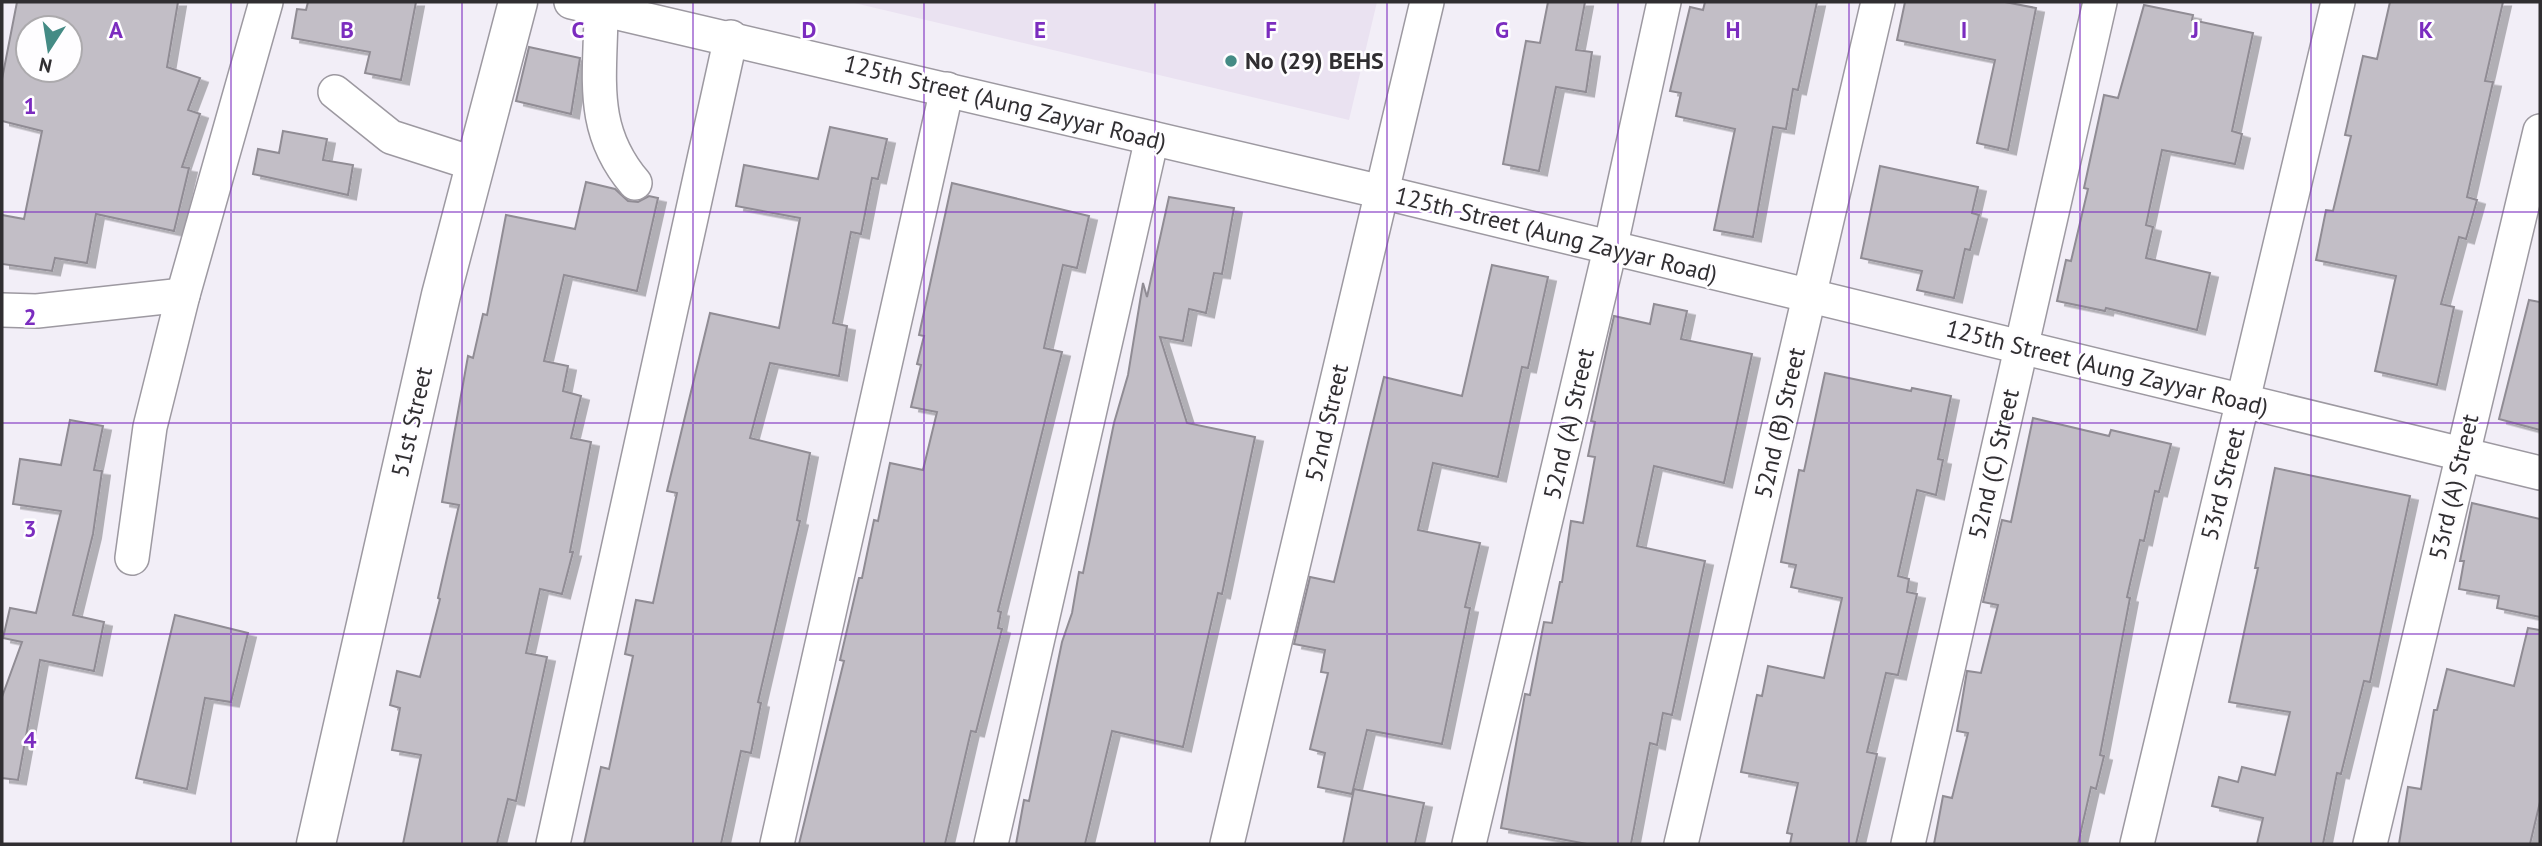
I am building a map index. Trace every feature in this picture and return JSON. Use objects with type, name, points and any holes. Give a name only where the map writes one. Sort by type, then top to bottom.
[{"type":"street","points":[[132,558],[150,427],[183,295],[265,2]]},
{"type":"street","name":"51st Street","points":[[316,844],[438,308],[518,2]]},
{"type":"street","name":"52nd Street","points":[[1227,844],[1427,2]]},
{"type":"street","name":"52nd (A) Street","points":[[1469,844],[1610,249],[1664,2]]},
{"type":"street","name":"52nd (B) Street","points":[[1681,844],[1878,2]]},
{"type":"street","name":"52nd (C) Street","points":[[1908,844],[2100,2]]},
{"type":"street","name":"53rd Street","points":[[2137,844],[2338,2]]},
{"type":"street","points":[[586,5],[601,121],[612,151],[635,183]]},
{"type":"street","name":"125th Street (Aung Zayyar Road)","points":[[586,5],[1382,192],[2540,473]]},
{"type":"street","points":[[553,844],[731,37]]},
{"type":"street","points":[[777,844],[947,89]]},
{"type":"street","points":[[335,92],[391,137],[475,164]]},
{"type":"street","name":"53rd (A) Street","points":[[2370,844],[2540,131]]},
{"type":"street","points":[[991,844],[1152,138]]},
{"type":"street","points":[[2,310],[37,311],[183,295]]},
{"type":"shaded area","name":"No (29) BEHS","points":[[850,2],[1377,2],[1349,120]]},
{"type":"building","points":[[17,2],[178,2],[167,67],[200,78],[188,110],[200,114],[182,167],[189,168],[174,231],[96,214],[87,263],[55,258],[52,271],[2,264],[2,215],[24,219],[42,131],[2,121],[2,79],[14,17],[14,84],[84,84],[84,14],[15,14]]},
{"type":"building","points":[[308,2],[416,2],[401,80],[365,73],[370,52],[292,38],[297,9],[306,10]]},
{"type":"building","points":[[1548,2],[1585,2],[1576,50],[1592,52],[1586,92],[1556,87],[1539,171],[1503,164],[1526,41],[1540,43]]},
{"type":"building","points":[[1705,2],[1817,2],[1798,90],[1793,89],[1786,129],[1773,127],[1753,237],[1714,230],[1735,129],[1676,116],[1681,93],[1670,91],[1690,7],[1703,10]]},
{"type":"building","points":[[1905,2],[2005,2],[2036,8],[2008,150],[1977,143],[1995,60],[1897,40]]},
{"type":"building","points":[[2390,2],[2503,2],[2485,81],[2493,82],[2467,197],[2477,200],[2466,239],[2459,237],[2441,304],[2454,307],[2437,385],[2375,371],[2396,276],[2316,260],[2326,210],[2333,211],[2351,136],[2345,135],[2363,56],[2377,59]]},
{"type":"building","points":[[2144,5],[2193,15],[2192,20],[2253,33],[2232,131],[2242,134],[2235,164],[2162,150],[2146,225],[2153,227],[2146,258],[2210,273],[2197,330],[2106,308],[2105,311],[2057,301],[2066,260],[2071,261],[2088,189],[2084,188],[2104,95],[2118,98]]},
{"type":"building","points":[[529,47],[580,58],[571,114],[516,101]]},
{"type":"building","points":[[830,127],[887,139],[878,179],[872,178],[861,234],[851,232],[833,323],[847,326],[839,376],[770,363],[750,438],[810,453],[797,520],[800,521],[758,702],[761,703],[751,753],[741,751],[721,844],[584,844],[601,767],[609,769],[633,656],[625,654],[636,600],[653,603],[677,493],[667,491],[710,313],[779,328],[800,218],[736,206],[744,165],[818,179]]},
{"type":"building","points":[[283,131],[327,139],[323,160],[353,165],[348,195],[253,174],[258,149],[279,153]]},
{"type":"building","points":[[1880,166],[1978,187],[1972,213],[1979,215],[1970,250],[1965,249],[1954,298],[1917,290],[1922,271],[1861,258]]},
{"type":"building","points":[[586,182],[615,189],[628,201],[638,202],[649,196],[658,198],[637,291],[564,275],[544,361],[568,366],[563,391],[581,396],[571,438],[591,442],[570,552],[573,552],[562,594],[540,589],[526,653],[547,657],[516,801],[508,799],[497,844],[403,844],[421,755],[392,750],[400,708],[390,705],[397,671],[420,677],[440,599],[438,598],[459,505],[442,502],[468,356],[473,358],[483,314],[487,315],[506,215],[575,229]]},
{"type":"building","points":[[952,183],[1089,216],[1077,268],[1063,265],[1045,343],[1044,348],[1062,352],[998,611],[1001,612],[998,628],[1002,629],[976,732],[971,731],[945,844],[799,844],[844,661],[840,660],[859,578],[862,578],[874,520],[878,521],[890,463],[923,470],[937,412],[911,407],[921,365],[917,364],[924,336],[919,335]]},
{"type":"building","points":[[1169,197],[1234,208],[1222,274],[1214,273],[1206,313],[1189,309],[1183,341],[1160,337],[1187,423],[1255,437],[1222,594],[1218,593],[1183,747],[1112,731],[1085,844],[1016,844],[1024,800],[1029,801],[1062,642],[1072,613],[1079,572],[1083,573],[1114,423],[1128,375],[1143,283],[1147,297]]},
{"type":"building","points":[[1492,265],[1548,277],[1528,368],[1522,367],[1498,477],[1433,463],[1418,530],[1480,543],[1465,607],[1470,608],[1442,744],[1367,730],[1352,794],[1318,787],[1325,753],[1310,749],[1328,673],[1321,672],[1325,650],[1294,644],[1310,577],[1334,582],[1384,377],[1462,396]]},
{"type":"building","points":[[2529,300],[2540,302],[2540,430],[2499,419]]},
{"type":"building","points":[[1654,304],[1687,311],[1681,339],[1752,354],[1724,483],[1654,466],[1637,546],[1705,561],[1672,715],[1663,713],[1657,745],[1650,743],[1631,844],[1587,844],[1501,828],[1525,694],[1530,695],[1544,622],[1552,623],[1562,582],[1571,521],[1583,523],[1595,457],[1588,456],[1595,422],[1591,421],[1614,316],[1650,324]]},
{"type":"building","points":[[1825,373],[1911,391],[1912,388],[1951,396],[1938,459],[1943,460],[1936,495],[1917,490],[1898,576],[1909,579],[1907,592],[1917,594],[1898,675],[1886,673],[1867,752],[1877,754],[1856,844],[1790,844],[1792,834],[1787,833],[1798,783],[1741,772],[1757,695],[1762,696],[1768,666],[1824,678],[1842,598],[1791,587],[1796,565],[1781,562],[1799,470],[1804,471]]},
{"type":"building","points":[[2033,418],[2109,436],[2111,430],[2171,444],[2159,492],[2155,491],[2144,541],[2140,540],[2127,597],[2130,598],[2100,755],[2104,756],[2096,789],[2091,787],[2078,844],[1934,844],[1943,796],[1952,798],[1968,733],[1957,731],[1967,671],[1981,673],[1998,605],[1983,602],[2002,520],[2011,522]]},
{"type":"building","points":[[70,420],[103,426],[94,470],[102,471],[93,534],[73,615],[104,622],[94,671],[40,660],[18,780],[2,778],[2,697],[22,642],[3,638],[10,608],[36,613],[61,511],[13,504],[20,459],[61,465]]},
{"type":"building","points":[[2275,468],[2410,496],[2370,682],[2364,681],[2341,774],[2337,773],[2323,844],[2257,844],[2263,818],[2212,806],[2219,777],[2238,782],[2242,767],[2275,775],[2290,712],[2229,702],[2258,568],[2255,568]]},
{"type":"building","points":[[2472,503],[2540,519],[2540,617],[2497,608],[2499,596],[2459,589],[2464,561],[2460,561]]},
{"type":"building","points":[[175,615],[248,633],[231,702],[205,698],[187,789],[136,778]]},
{"type":"building","points":[[2528,628],[2540,630],[2540,802],[2530,844],[2399,844],[2408,787],[2421,789],[2434,710],[2437,710],[2447,669],[2514,686]]},
{"type":"building","points":[[1354,789],[1424,803],[1415,844],[1343,844]]},
{"type":"place","name":"No (29) BEHS","points":[[1231,61]]}]
